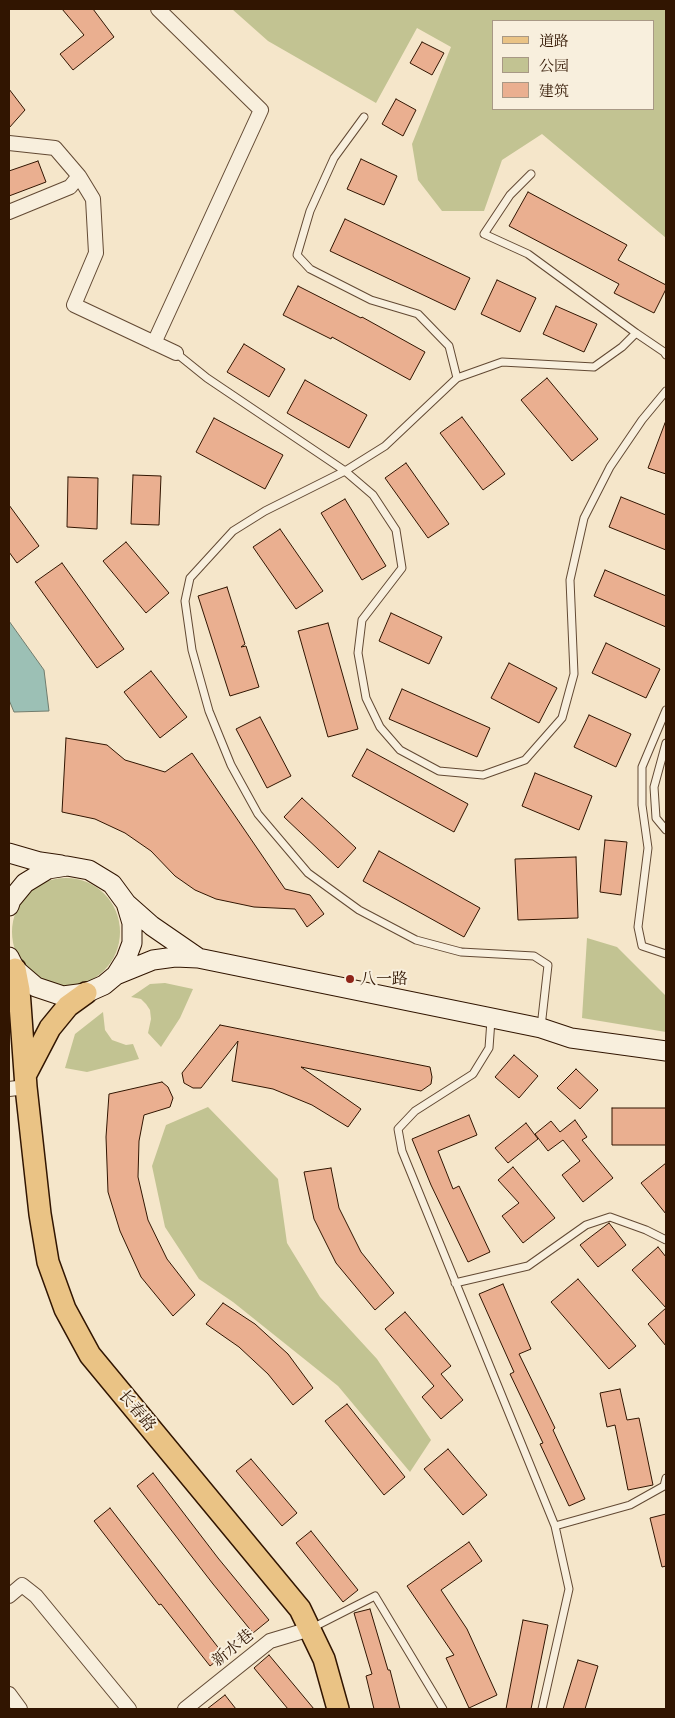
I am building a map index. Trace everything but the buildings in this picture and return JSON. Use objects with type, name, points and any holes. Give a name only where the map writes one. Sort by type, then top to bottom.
[{"type":"main road","points":[[9,853],[40,862],[89,870],[112,884],[126,903],[152,926],[198,958]]},
{"type":"main road","points":[[9,906],[11,900],[25,882],[48,869],[67,866]]},
{"type":"main road","points":[[116,975],[126,959],[132,943],[132,923],[126,903]]},
{"type":"main road","points":[[20,1084],[50,1028],[68,1006],[104,985],[116,975],[153,960],[175,957],[198,958],[541,1028],[571,1038],[666,1051]]},
{"type":"main road","points":[[12,963],[36,987],[63,996],[86,994]]},
{"type":"main road","name":"长春路","points":[[12,963],[19,990],[20,1084],[40,1214],[48,1262],[69,1316],[90,1355],[287,1590],[300,1609],[324,1659],[338,1709]]},
{"type":"street","points":[[154,343],[261,110],[158,9]]},
{"type":"street","points":[[9,143],[55,148],[79,176],[93,199],[96,253],[74,304],[176,353]]},
{"type":"street","points":[[9,212],[70,187],[79,176]]},
{"type":"street","points":[[9,1596],[22,1585],[36,1596],[129,1709]]},
{"type":"street","name":"新水巷","points":[[185,1709],[270,1640],[310,1629]]},
{"type":"street","points":[[9,1694],[20,1709]]},
{"type":"lane","points":[[364,117],[334,158],[310,211],[297,255],[310,269],[371,300],[418,314],[449,346],[457,378]]},
{"type":"lane","points":[[531,174],[510,196],[484,234],[528,254],[666,355]]},
{"type":"lane","points":[[541,1028],[548,965],[534,956],[461,952],[416,940],[358,910],[308,873],[258,814],[231,765],[209,711],[192,650],[185,600],[190,578],[233,531],[265,511],[345,471],[385,446],[457,378],[502,362],[594,367],[622,347],[636,333]]},
{"type":"lane","points":[[176,353],[207,378],[345,471],[373,495],[396,530],[402,568],[362,620],[358,653],[366,698],[380,727],[400,750],[439,771],[483,775],[526,760],[562,718],[574,674],[570,580],[584,518],[610,468],[642,420],[666,391]]},
{"type":"lane","points":[[666,710],[666,725]]},
{"type":"lane","points":[[665,717],[642,767],[642,805],[648,848],[638,926],[642,946],[666,954]]},
{"type":"lane","points":[[666,743],[654,787],[656,818],[666,830]]},
{"type":"lane","points":[[492,1018],[489,1048],[473,1074],[415,1111],[398,1129],[402,1151],[555,1526],[569,1589],[542,1709]]},
{"type":"lane","points":[[455,1283],[528,1266],[586,1225],[610,1217],[646,1230],[666,1240]]},
{"type":"lane","points":[[555,1526],[630,1505],[664,1486],[666,1478]]},
{"type":"lane","points":[[310,1629],[375,1596],[444,1709]]},
{"type":"green space","points":[[232,9],[666,9],[666,238],[542,134],[502,160],[484,211],[442,211],[418,180],[412,144],[451,47],[417,28],[376,103],[268,41]]},
{"type":"green space","points":[[66,878],[86,883],[104,894],[115,912],[120,932],[115,952],[104,970],[86,981],[66,986],[46,981],[28,970],[17,952],[12,932],[17,912],[28,894],[46,883]]},
{"type":"green space","points":[[587,938],[617,947],[666,996],[666,1032],[582,1018]]},
{"type":"green space","points":[[165,983],[193,989],[180,1018],[161,1047],[148,1033],[151,1019],[150,1010],[141,999],[131,997],[150,984]]},
{"type":"green space","points":[[103,1012],[105,1030],[112,1040],[126,1045],[133,1044],[139,1059],[87,1072],[65,1068],[75,1034]]},
{"type":"green space","points":[[208,1107],[278,1179],[287,1243],[320,1297],[377,1359],[431,1440],[410,1472],[338,1386],[233,1302],[199,1279],[165,1227],[152,1166],[166,1125]]},
{"type":"water","points":[[9,621],[44,670],[49,711],[14,712],[9,700]]},
{"type":"place","name":"八一路","points":[[350,979]]}]
